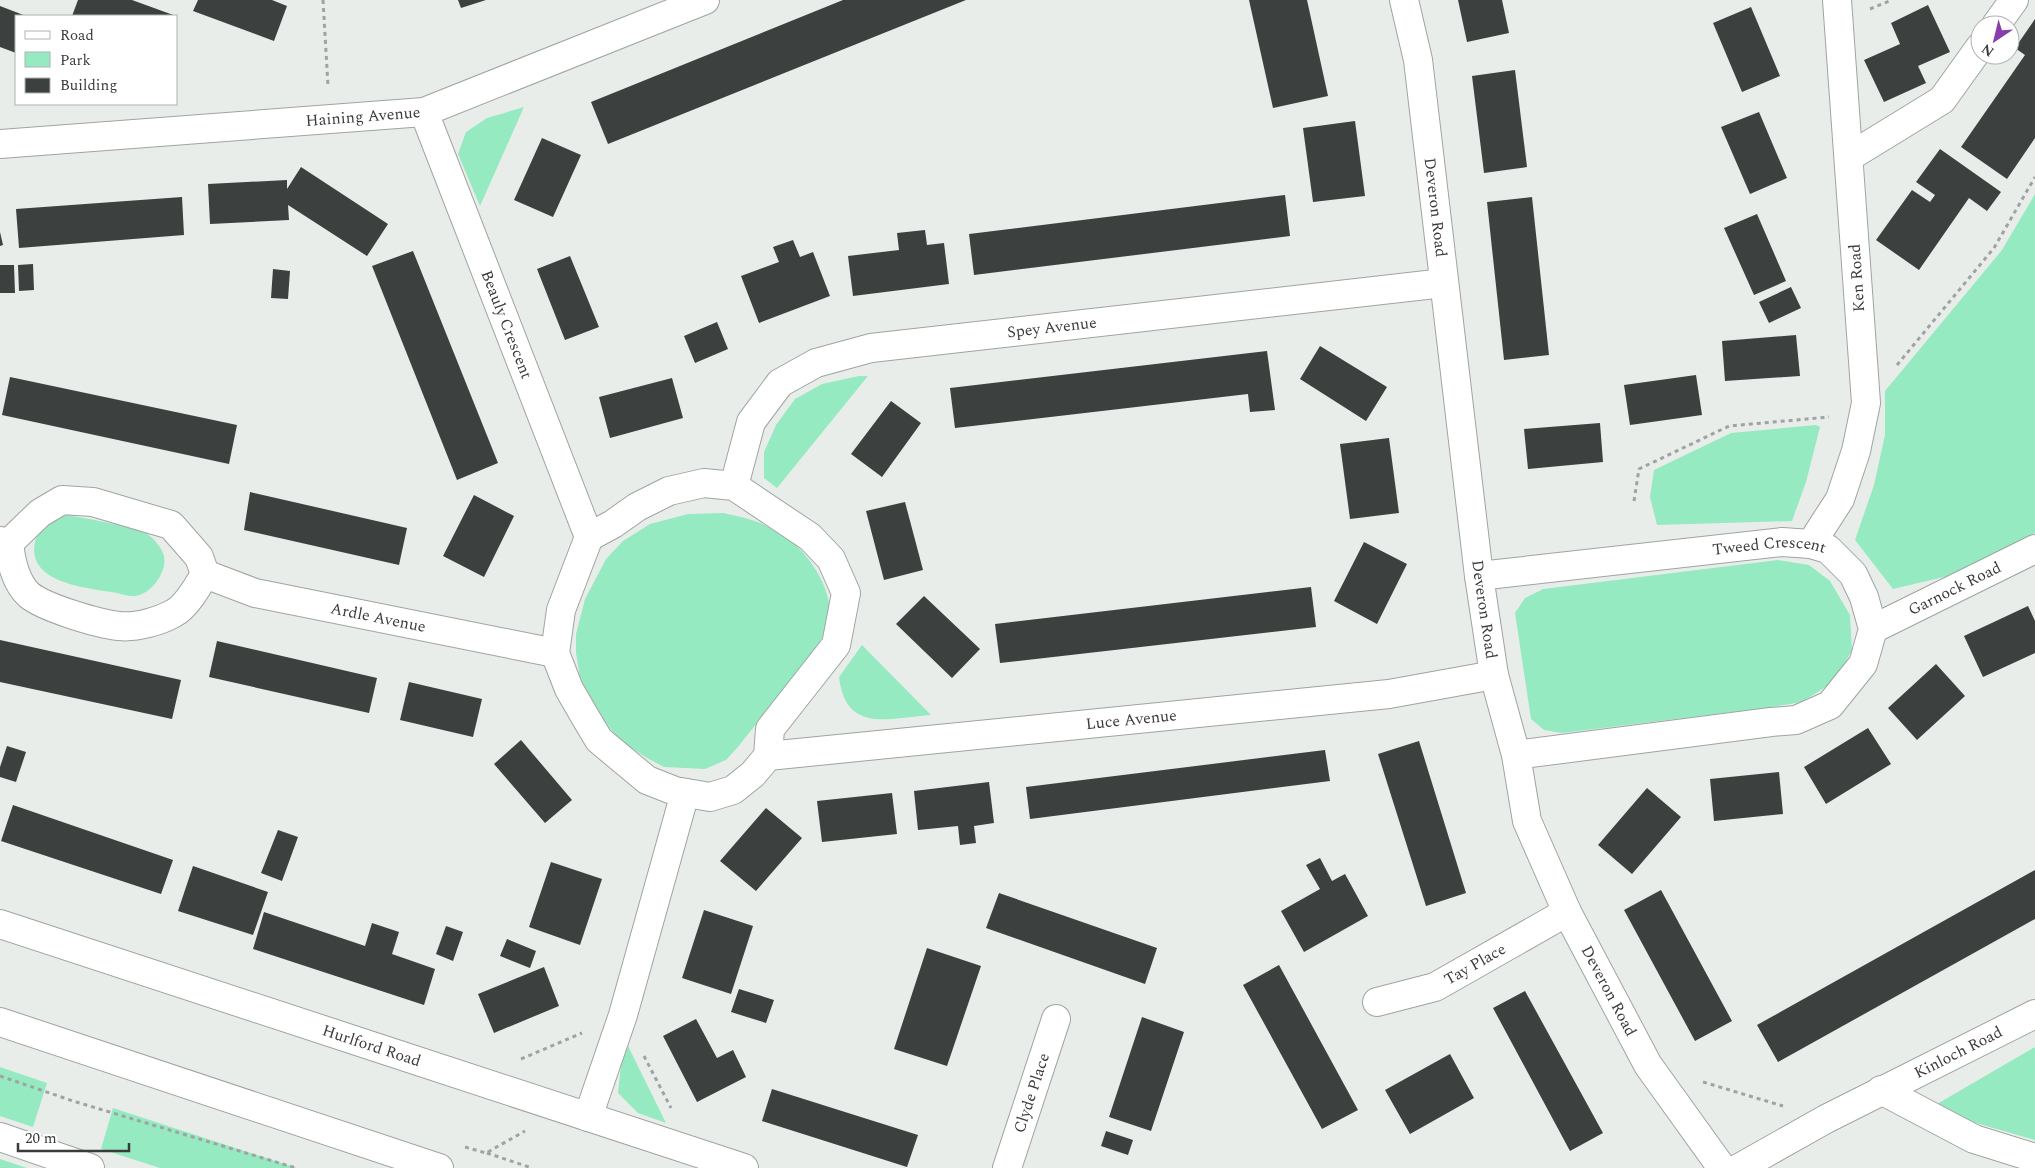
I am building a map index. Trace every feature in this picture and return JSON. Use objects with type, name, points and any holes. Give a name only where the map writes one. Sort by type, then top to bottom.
[{"type":"street","name":"Haining Avenue","points":[[0,144],[424,112],[676,5],[705,0]]},
{"type":"street","name":"Deveron Road","points":[[1404,0],[1418,60],[1479,576],[1494,675],[1516,755],[1527,821],[1566,912],[1648,1065],[1722,1168]]},
{"type":"street","name":"Ken Road","points":[[1811,544],[1840,499],[1856,451],[1866,403],[1837,0]]},
{"type":"street","points":[[2003,15],[2014,0]]},
{"type":"street","points":[[1849,157],[1942,100],[1970,61]]},
{"type":"street","name":"Beauly Crescent","points":[[424,112],[589,536]]},
{"type":"street","name":"Spey Avenue","points":[[734,486],[751,422],[780,383],[816,363],[871,348],[1444,283]]},
{"type":"street","points":[[704,483],[734,486],[810,537],[831,559],[846,593],[836,645],[770,729],[768,756],[753,774],[733,790],[710,797],[675,791],[647,780],[599,740],[569,689],[555,653],[561,610],[589,536],[613,524],[637,507],[669,491],[704,483]]},
{"type":"street","points":[[62,500],[93,502],[171,525],[200,557],[205,574],[194,592],[176,612],[147,623],[120,626],[73,615],[29,595],[11,564],[5,542],[40,513],[62,500]]},
{"type":"street","name":"Tweed Crescent","points":[[1479,576],[1782,542],[1811,544],[1828,549],[1853,574],[1864,597],[1874,628]]},
{"type":"street","name":"Garnock Road","points":[[1874,628],[2035,549]]},
{"type":"street","name":"Ardle Avenue","points":[[205,574],[255,594],[555,653]]},
{"type":"street","points":[[1516,755],[1796,720],[1830,705],[1863,664],[1874,628]]},
{"type":"street","name":"Luce Avenue","points":[[768,756],[1388,694],[1494,675]]},
{"type":"street","points":[[576,1114],[623,1015],[685,793]]},
{"type":"street","name":"Tay Place","points":[[1377,1002],[1435,987],[1566,912]]},
{"type":"street","name":"Hurlford Road","points":[[0,924],[744,1168]]},
{"type":"street","name":"Kinloch Road","points":[[1739,1168],[1881,1090],[2035,1014]]},
{"type":"street","name":"Clyde Place","points":[[1007,1168],[1056,1019]]},
{"type":"street","points":[[0,1022],[433,1166]]},
{"type":"street","points":[[1881,1090],[1974,1140],[2035,1158]]},
{"type":"street","points":[[0,1137],[90,1168]]},
{"type":"path","points":[[323,0],[330,119]]},
{"type":"path","points":[[1866,403],[1994,248],[2035,177]]},
{"type":"path","points":[[1634,501],[1639,469],[1729,426],[1829,417],[1834,419]]},
{"type":"path","points":[[475,1079],[623,1015],[692,1151]]},
{"type":"path","points":[[1648,1065],[1826,1119]]},
{"type":"path","points":[[0,1076],[73,1101],[296,1168]]},
{"type":"path","points":[[486,1152],[576,1114]]},
{"type":"path","points":[[433,1166],[438,1140],[486,1152],[532,1168]]},
{"type":"green space","points":[[524,107],[480,206],[458,154],[466,132],[487,118]]},
{"type":"green space","points":[[2035,194],[2035,533],[1965,572],[1893,589],[1855,540],[1874,485],[1885,435],[1885,391],[2002,250]]},
{"type":"green space","points":[[859,376],[868,376],[777,488],[764,478],[764,452],[776,425],[795,399],[822,384]]},
{"type":"green space","points":[[1816,425],[1820,427],[1806,482],[1792,521],[1657,525],[1650,497],[1654,470],[1731,433]]},
{"type":"green space","points":[[723,513],[744,518],[777,531],[807,557],[822,582],[827,595],[830,608],[829,620],[812,654],[726,760],[705,769],[664,767],[619,740],[594,707],[580,677],[576,653],[576,634],[585,599],[606,559],[623,541],[650,524],[688,514]]},
{"type":"green space","points":[[68,515],[132,528],[148,535],[156,542],[163,553],[164,567],[157,581],[145,592],[130,596],[76,586],[50,575],[40,567],[35,556],[35,542],[43,528],[53,521]]},
{"type":"green space","points":[[1778,560],[1809,565],[1830,581],[1850,615],[1852,650],[1835,681],[1802,702],[1765,708],[1562,733],[1544,730],[1531,719],[1515,613],[1525,598],[1543,589]]},
{"type":"green space","points":[[862,645],[931,715],[871,719],[860,715],[850,707],[843,695],[839,677]]},
{"type":"green space","points":[[628,1046],[666,1123],[638,1113],[618,1093],[621,1065]]},
{"type":"green space","points":[[2035,1047],[2035,1140],[1955,1117],[1937,1104]]},
{"type":"green space","points":[[0,1067],[47,1083],[33,1127],[0,1116]]},
{"type":"green space","points":[[113,1108],[297,1168],[160,1168],[101,1149]]},
{"type":"green space","points":[[0,1159],[27,1168],[0,1168]]},
{"type":"building","points":[[78,0],[132,0],[173,15],[72,15]]},
{"type":"building","points":[[198,0],[272,0],[287,6],[274,41],[193,11]]},
{"type":"building","points":[[458,0],[486,0],[461,8]]},
{"type":"building","points":[[843,0],[966,0],[608,144],[591,102]]},
{"type":"building","points":[[1249,0],[1307,0],[1328,96],[1273,108]]},
{"type":"building","points":[[1458,0],[1502,0],[1509,33],[1467,42]]},
{"type":"building","points":[[1928,5],[1950,52],[1918,66],[1926,83],[1884,102],[1864,60],[1900,44],[1891,23]]},
{"type":"building","points":[[0,6],[23,15],[15,15],[15,53],[0,47]]},
{"type":"building","points":[[1751,7],[1780,76],[1742,92],[1713,23]]},
{"type":"building","points":[[2035,19],[2035,138],[2007,179],[1961,147],[2018,65],[2020,65],[2025,55],[2020,52],[2020,41]]},
{"type":"building","points":[[1515,70],[1527,167],[1484,173],[1472,76]]},
{"type":"building","points":[[1759,112],[1787,178],[1750,194],[1721,127]]},
{"type":"building","points":[[1355,121],[1365,196],[1313,202],[1303,128]]},
{"type":"building","points":[[542,138],[581,155],[553,217],[514,200]]},
{"type":"building","points":[[1940,149],[2001,192],[1987,211],[1969,198],[1919,270],[1876,240],[1912,190],[1930,202],[1935,195],[1916,182]]},
{"type":"building","points":[[301,167],[388,224],[367,256],[288,205],[289,220],[210,224],[208,184],[287,180],[287,189]]},
{"type":"building","points":[[1285,195],[1290,236],[974,275],[969,234]]},
{"type":"building","points":[[182,197],[184,235],[19,248],[16,209]]},
{"type":"building","points":[[1532,197],[1549,355],[1504,360],[1487,202]]},
{"type":"building","points":[[1757,214],[1786,281],[1754,295],[1724,228]]},
{"type":"building","points":[[925,230],[927,245],[944,243],[949,284],[853,296],[848,256],[899,250],[897,233]]},
{"type":"building","points":[[0,232],[3,245],[0,246]]},
{"type":"building","points":[[793,240],[800,257],[813,252],[830,296],[759,323],[741,276],[779,262],[773,247]]},
{"type":"building","points":[[413,251],[498,463],[457,480],[372,266]]},
{"type":"building","points":[[570,256],[599,327],[565,340],[537,269]]},
{"type":"building","points":[[33,264],[34,290],[19,291],[18,265]]},
{"type":"building","points":[[0,265],[14,265],[15,293],[0,293]]},
{"type":"building","points":[[273,269],[290,271],[288,299],[271,298]]},
{"type":"building","points":[[1791,287],[1801,308],[1769,323],[1759,302]]},
{"type":"building","points":[[717,322],[728,349],[695,363],[684,336]]},
{"type":"building","points":[[1796,335],[1800,376],[1725,381],[1722,341]]},
{"type":"building","points":[[1320,346],[1387,387],[1366,421],[1300,379]]},
{"type":"building","points":[[1267,351],[1275,410],[1250,412],[1248,394],[955,428],[950,388]]},
{"type":"building","points":[[1696,375],[1702,415],[1630,425],[1624,385]]},
{"type":"building","points":[[10,377],[237,425],[229,464],[2,415]]},
{"type":"building","points":[[672,378],[683,418],[610,438],[599,397]]},
{"type":"building","points":[[891,401],[921,423],[882,477],[851,454]]},
{"type":"building","points":[[1600,423],[1603,462],[1528,469],[1524,429]]},
{"type":"building","points":[[1389,438],[1399,513],[1350,519],[1340,444]]},
{"type":"building","points":[[250,492],[407,528],[399,565],[244,530]]},
{"type":"building","points":[[474,495],[514,516],[484,577],[443,556]]},
{"type":"building","points":[[905,502],[923,570],[884,580],[866,511]]},
{"type":"building","points":[[1364,542],[1407,564],[1377,624],[1334,601]]},
{"type":"building","points":[[1311,587],[1316,627],[1000,663],[995,624]]},
{"type":"building","points":[[924,596],[980,649],[952,678],[896,624]]},
{"type":"building","points":[[2028,606],[2035,621],[2035,653],[1983,677],[1964,636]]},
{"type":"building","points":[[0,640],[181,680],[172,719],[0,682]]},
{"type":"building","points":[[217,641],[377,678],[369,713],[209,677]]},
{"type":"building","points":[[1936,664],[1965,696],[1917,740],[1888,708]]},
{"type":"building","points":[[409,682],[482,699],[473,737],[400,720]]},
{"type":"building","points":[[1868,728],[1891,764],[1826,804],[1804,767]]},
{"type":"building","points":[[521,740],[572,800],[545,823],[494,764]]},
{"type":"building","points":[[1419,741],[1466,893],[1426,906],[1378,754]]},
{"type":"building","points":[[7,746],[26,752],[16,782],[0,777],[0,767]]},
{"type":"building","points":[[1325,750],[1330,781],[1030,819],[1026,787]]},
{"type":"building","points":[[1779,772],[1783,814],[1714,821],[1710,779]]},
{"type":"building","points":[[989,782],[994,823],[974,826],[976,843],[960,845],[958,826],[918,830],[914,791]]},
{"type":"building","points":[[1647,788],[1681,817],[1632,874],[1598,845]]},
{"type":"building","points":[[892,793],[897,834],[822,842],[817,801]]},
{"type":"building","points":[[13,805],[173,860],[161,894],[1,841]]},
{"type":"building","points":[[766,808],[802,838],[756,891],[720,861]]},
{"type":"building","points":[[278,830],[298,837],[282,881],[261,873]]},
{"type":"building","points":[[1320,858],[1332,881],[1345,874],[1368,916],[1304,952],[1281,911],[1320,889],[1306,865]]},
{"type":"building","points":[[551,862],[602,879],[580,945],[529,927]]},
{"type":"building","points":[[193,866],[268,892],[253,935],[178,911]]},
{"type":"building","points":[[2035,870],[2035,919],[1778,1062],[1757,1025]]},
{"type":"building","points":[[1661,890],[1732,1021],[1695,1041],[1624,910]]},
{"type":"building","points":[[999,893],[1157,948],[1145,984],[986,928]]},
{"type":"building","points":[[704,910],[753,926],[731,994],[682,978]]},
{"type":"building","points":[[264,912],[365,946],[372,923],[399,932],[392,954],[435,969],[424,1005],[253,949]]},
{"type":"building","points":[[446,926],[463,932],[453,961],[436,954]]},
{"type":"building","points":[[507,939],[536,951],[530,968],[500,956]]},
{"type":"building","points":[[927,948],[981,966],[947,1066],[894,1049]]},
{"type":"building","points":[[1279,965],[1358,1110],[1322,1129],[1243,985]]},
{"type":"building","points":[[544,967],[559,1006],[494,1033],[478,994]]},
{"type":"building","points":[[739,989],[774,1000],[766,1023],[731,1012]]},
{"type":"building","points":[[1525,991],[1603,1133],[1570,1151],[1493,1008]]},
{"type":"building","points":[[1142,1017],[1184,1032],[1151,1131],[1109,1117]]},
{"type":"building","points":[[696,1019],[717,1058],[733,1050],[746,1077],[697,1102],[663,1036]]},
{"type":"building","points":[[1450,1054],[1474,1098],[1410,1134],[1385,1090]]},
{"type":"building","points":[[772,1089],[918,1135],[907,1167],[762,1121]]},
{"type":"building","points":[[1106,1131],[1133,1140],[1128,1155],[1101,1146]]}]
